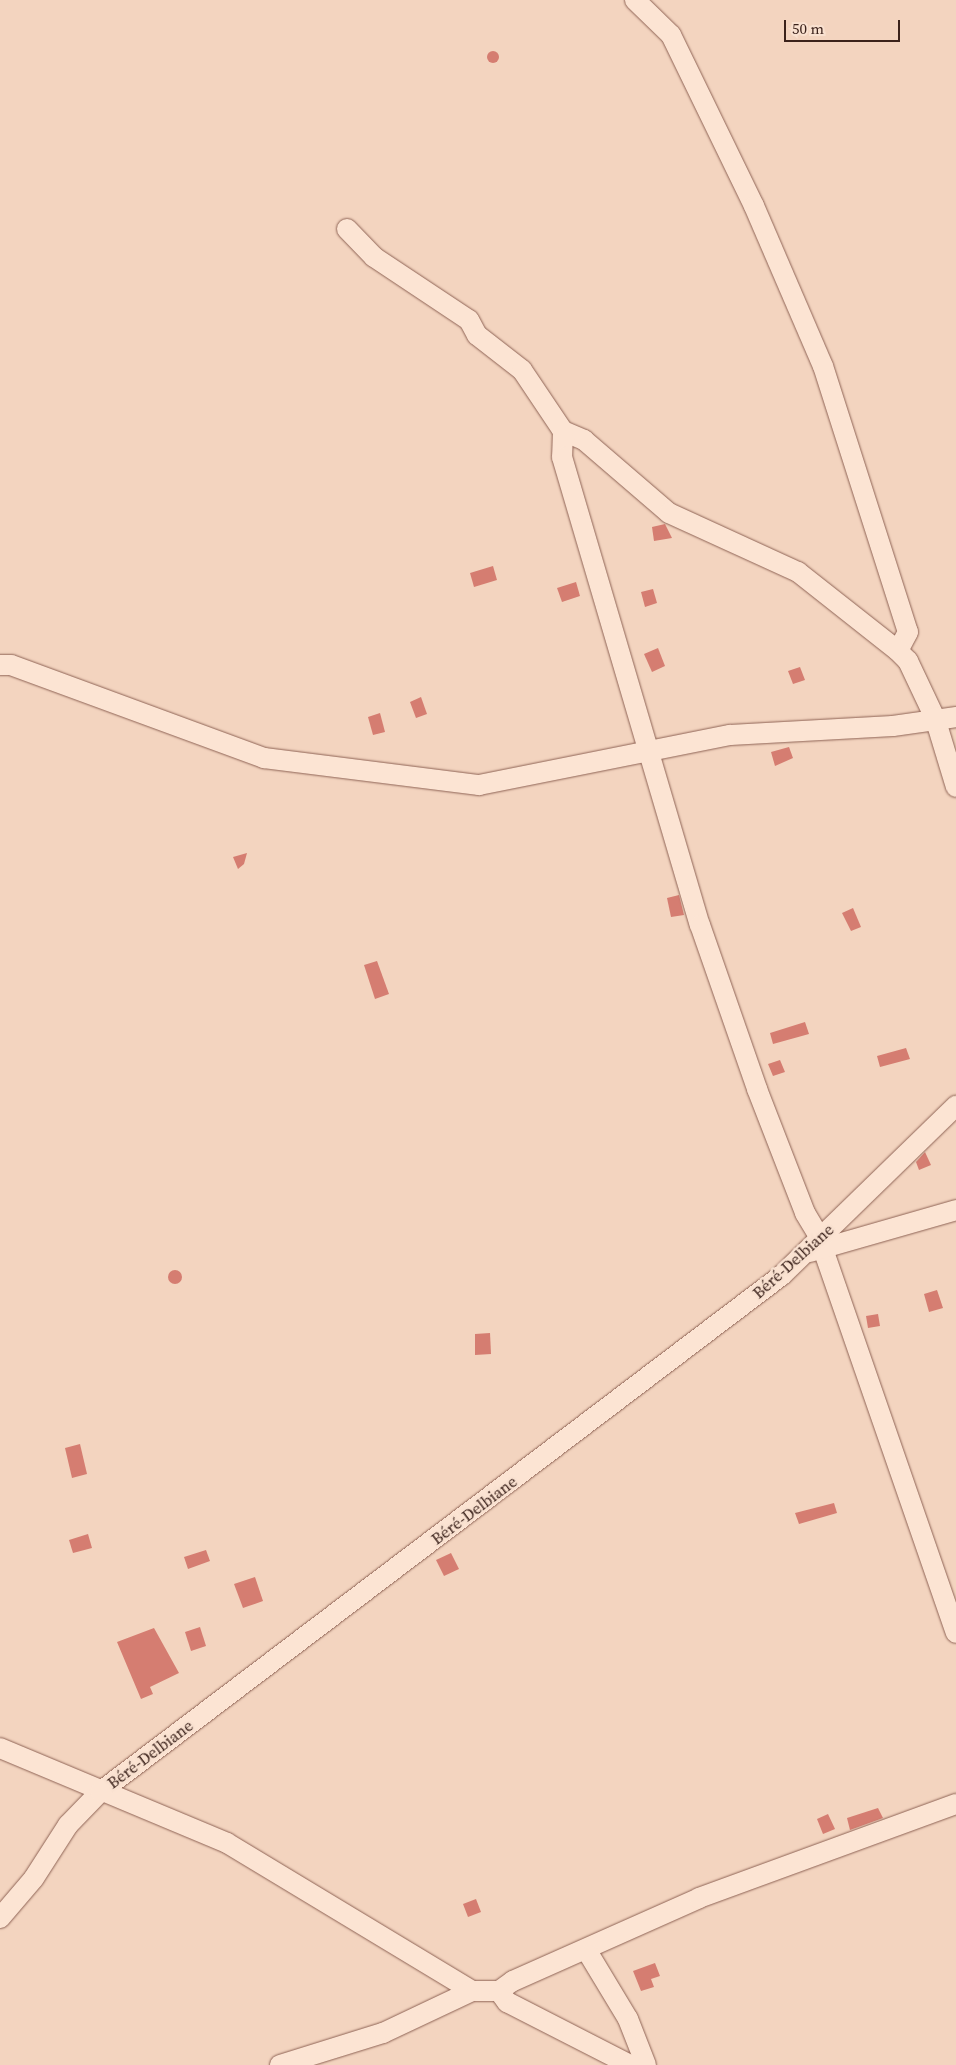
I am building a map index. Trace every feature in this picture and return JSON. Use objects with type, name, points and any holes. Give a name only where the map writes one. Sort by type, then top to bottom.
[{"type":"street","points":[[635,0],[671,35],[754,206],[823,366],[908,632],[898,651]]},
{"type":"street","points":[[347,229],[374,257],[469,320],[477,335],[522,370],[563,431],[584,440],[669,513],[798,572],[898,651],[908,661],[935,718],[956,787]]},
{"type":"street","points":[[563,431],[562,457],[648,752],[757,1089],[805,1213],[821,1243],[956,1633]]},
{"type":"street","points":[[0,665],[48,678],[264,758],[480,786],[730,735],[893,726],[935,718],[956,717]]},
{"type":"street","name":"Béré-Delbiane","points":[[0,1918],[34,1878],[68,1825],[100,1792],[803,1254],[821,1243],[956,1106]]},
{"type":"street","points":[[821,1243],[956,1210]]},
{"type":"street","points":[[0,1748],[100,1792],[227,1843],[472,1991]]},
{"type":"street","points":[[280,2065],[383,2033],[472,1991],[500,1991],[513,1981],[586,1951],[708,1895],[956,1804]]},
{"type":"street","points":[[586,1951],[628,2020],[646,2065]]},
{"type":"street","points":[[500,1991],[508,2002],[630,2065]]},
{"type":"building","points":[[495,51],[498,52],[498,62],[491,63],[488,62],[487,55],[488,52]]},
{"type":"building","points":[[665,524],[672,538],[654,541],[652,527]]},
{"type":"building","points":[[493,566],[497,580],[474,587],[470,573]]},
{"type":"building","points":[[576,582],[580,596],[562,602],[557,588]]},
{"type":"building","points":[[653,589],[657,603],[645,607],[641,592]]},
{"type":"building","points":[[658,648],[665,666],[652,672],[644,654]]},
{"type":"building","points":[[800,667],[805,680],[793,684],[788,671]]},
{"type":"building","points":[[421,697],[427,714],[416,718],[410,702]]},
{"type":"building","points":[[380,713],[385,732],[373,735],[368,717]]},
{"type":"building","points":[[789,747],[793,758],[775,766],[771,752]]},
{"type":"building","points":[[247,853],[244,864],[238,869],[233,857]]},
{"type":"building","points":[[679,895],[684,915],[671,917],[667,898]]},
{"type":"building","points":[[853,908],[861,927],[851,931],[842,913]]},
{"type":"building","points":[[377,961],[389,994],[375,999],[364,965]]},
{"type":"building","points":[[805,1022],[809,1034],[773,1044],[770,1033]]},
{"type":"building","points":[[906,1048],[910,1059],[880,1067],[877,1056]]},
{"type":"building","points":[[780,1060],[785,1072],[773,1076],[768,1064]]},
{"type":"building","points":[[925,1152],[931,1165],[919,1170],[916,1162]]},
{"type":"building","points":[[175,1270],[180,1272],[182,1277],[180,1282],[175,1284],[170,1282],[168,1277],[170,1272]]},
{"type":"building","points":[[937,1290],[943,1308],[929,1312],[924,1294]]},
{"type":"building","points":[[878,1314],[880,1326],[868,1328],[866,1316]]},
{"type":"building","points":[[490,1333],[491,1354],[475,1355],[475,1334]]},
{"type":"building","points":[[80,1444],[87,1474],[72,1478],[65,1448]]},
{"type":"building","points":[[834,1503],[837,1513],[799,1524],[795,1513]]},
{"type":"building","points":[[88,1534],[92,1548],[73,1553],[69,1540]]},
{"type":"building","points":[[206,1550],[210,1561],[188,1569],[184,1557]]},
{"type":"building","points":[[451,1553],[459,1569],[444,1576],[436,1560]]},
{"type":"building","points":[[255,1577],[263,1601],[243,1608],[234,1584]]},
{"type":"building","points":[[200,1627],[206,1646],[191,1651],[185,1632]]},
{"type":"building","points":[[154,1628],[179,1673],[150,1687],[153,1694],[141,1699],[117,1642]]},
{"type":"building","points":[[878,1808],[883,1818],[850,1830],[847,1818]]},
{"type":"building","points":[[828,1814],[835,1829],[823,1834],[817,1819]]},
{"type":"building","points":[[476,1899],[481,1912],[468,1917],[463,1904]]},
{"type":"building","points":[[655,1963],[660,1976],[651,1979],[654,1987],[641,1991],[633,1971]]}]
